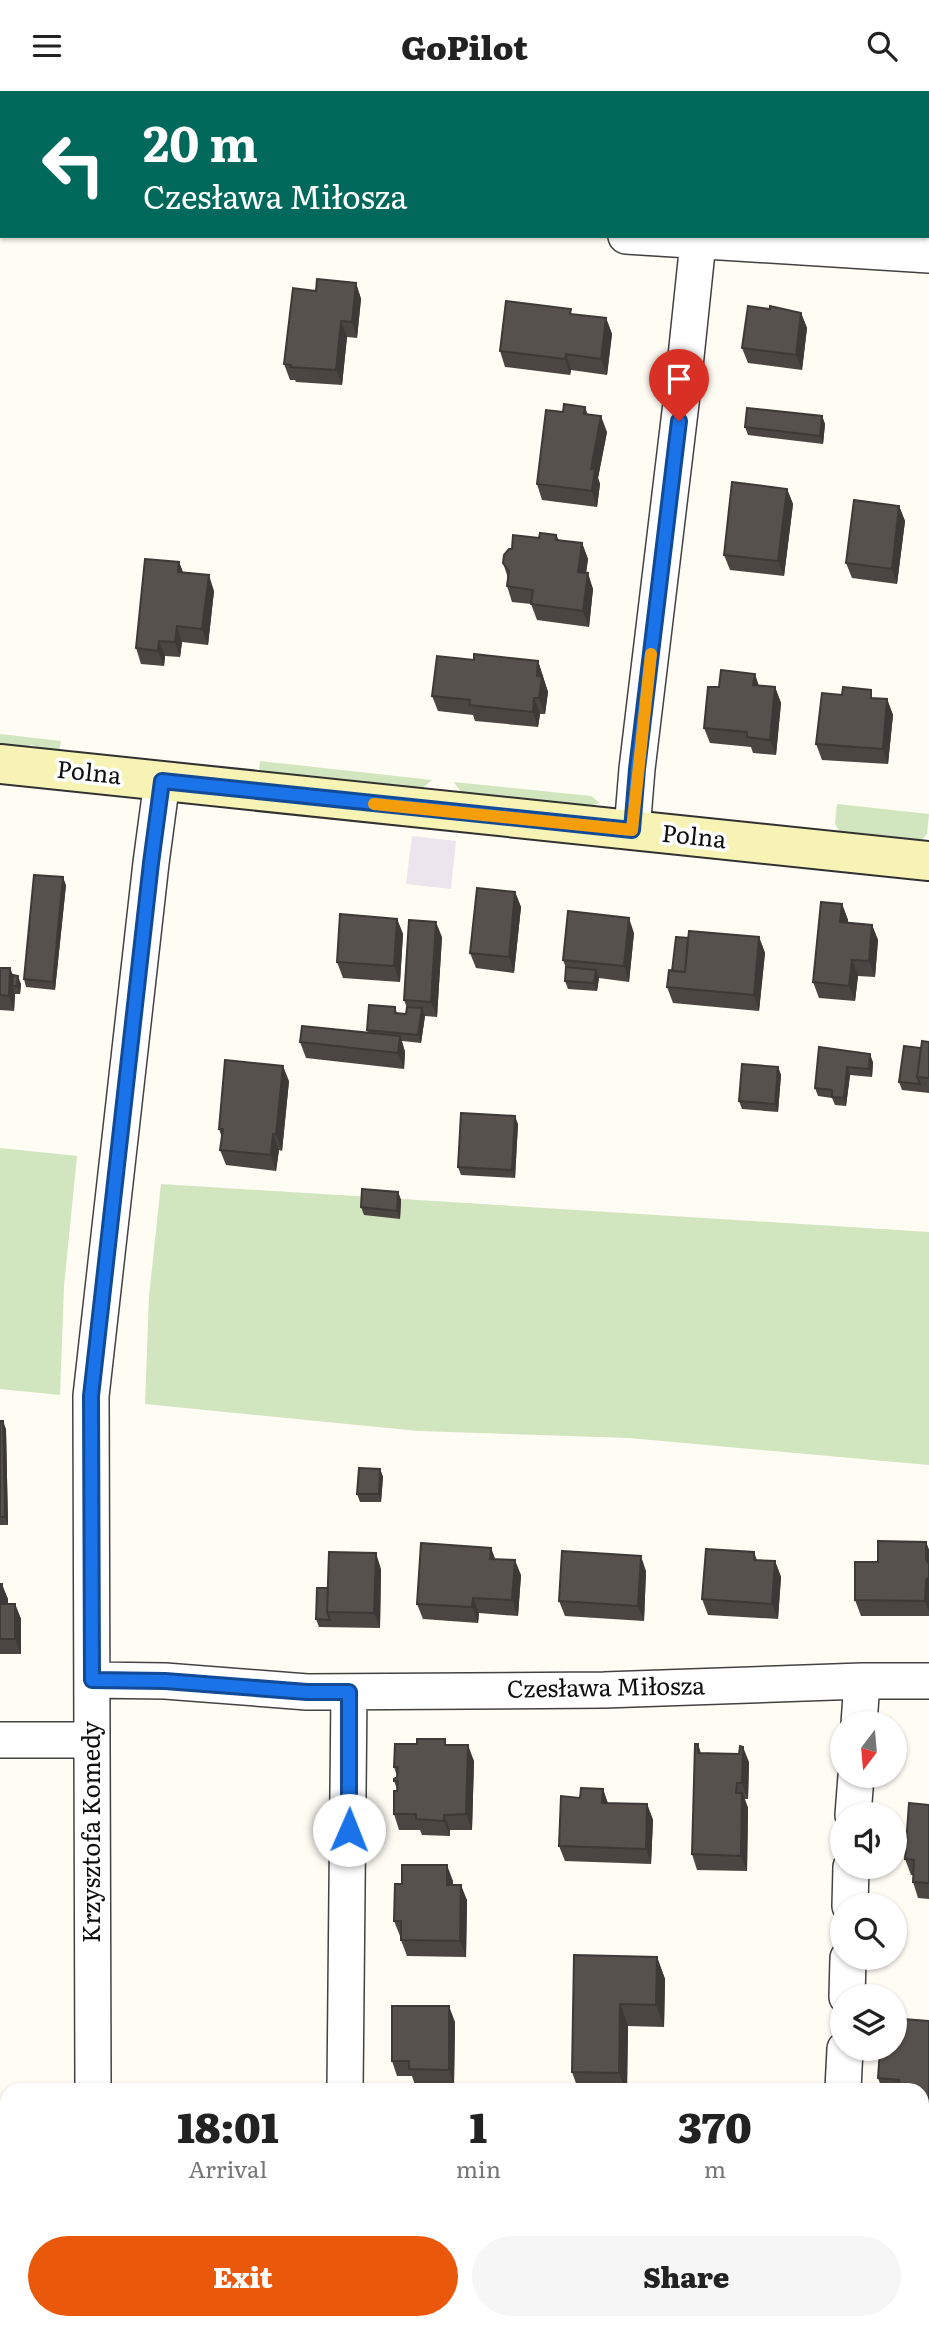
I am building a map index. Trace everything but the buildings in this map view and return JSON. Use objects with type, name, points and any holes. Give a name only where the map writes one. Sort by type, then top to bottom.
[{"type":"street","points":[[650,238],[929,255]]},
{"type":"street","points":[[632,830],[698,242]]},
{"type":"street","name":"Polna","points":[[0,764],[929,861]]},
{"type":"street","name":"Krzysztofa Komedy","points":[[93,2083],[91,1396],[162,781]]},
{"type":"street","name":"Czesława Miłosza","points":[[92,1680],[165,1681],[307,1692],[604,1690],[929,1681]]},
{"type":"street","points":[[860,1711],[862,1681]]},
{"type":"street","points":[[345,2083],[349,1692]]},
{"type":"street","points":[[0,1740],[92,1740]]},
{"type":"street","points":[[843,2083],[844,2061]]},
{"type":"shaded area","points":[[412,836],[456,841],[451,889],[406,884]]},
{"type":"green space","points":[[0,734],[61,741],[59,753],[38,751],[35,746],[30,745],[27,749],[0,747]]},
{"type":"green space","points":[[260,761],[432,780],[420,790],[259,773]]},
{"type":"green space","points":[[454,782],[591,796],[600,803],[590,806],[463,795]]},
{"type":"green space","points":[[837,804],[929,814],[927,834],[920,842],[841,834],[835,824]]},
{"type":"green space","points":[[0,1148],[77,1156],[64,1286],[60,1395],[0,1389]]},
{"type":"green space","points":[[161,1184],[929,1232],[929,1465],[629,1438],[418,1431],[145,1404],[149,1296]]},
{"type":"slow traffic","points":[[374,804],[632,830],[651,654]]},
{"type":"route","points":[[349,1830],[349,1692],[307,1692],[165,1681],[92,1680],[91,1396],[162,781],[632,830],[679,421]]}]
